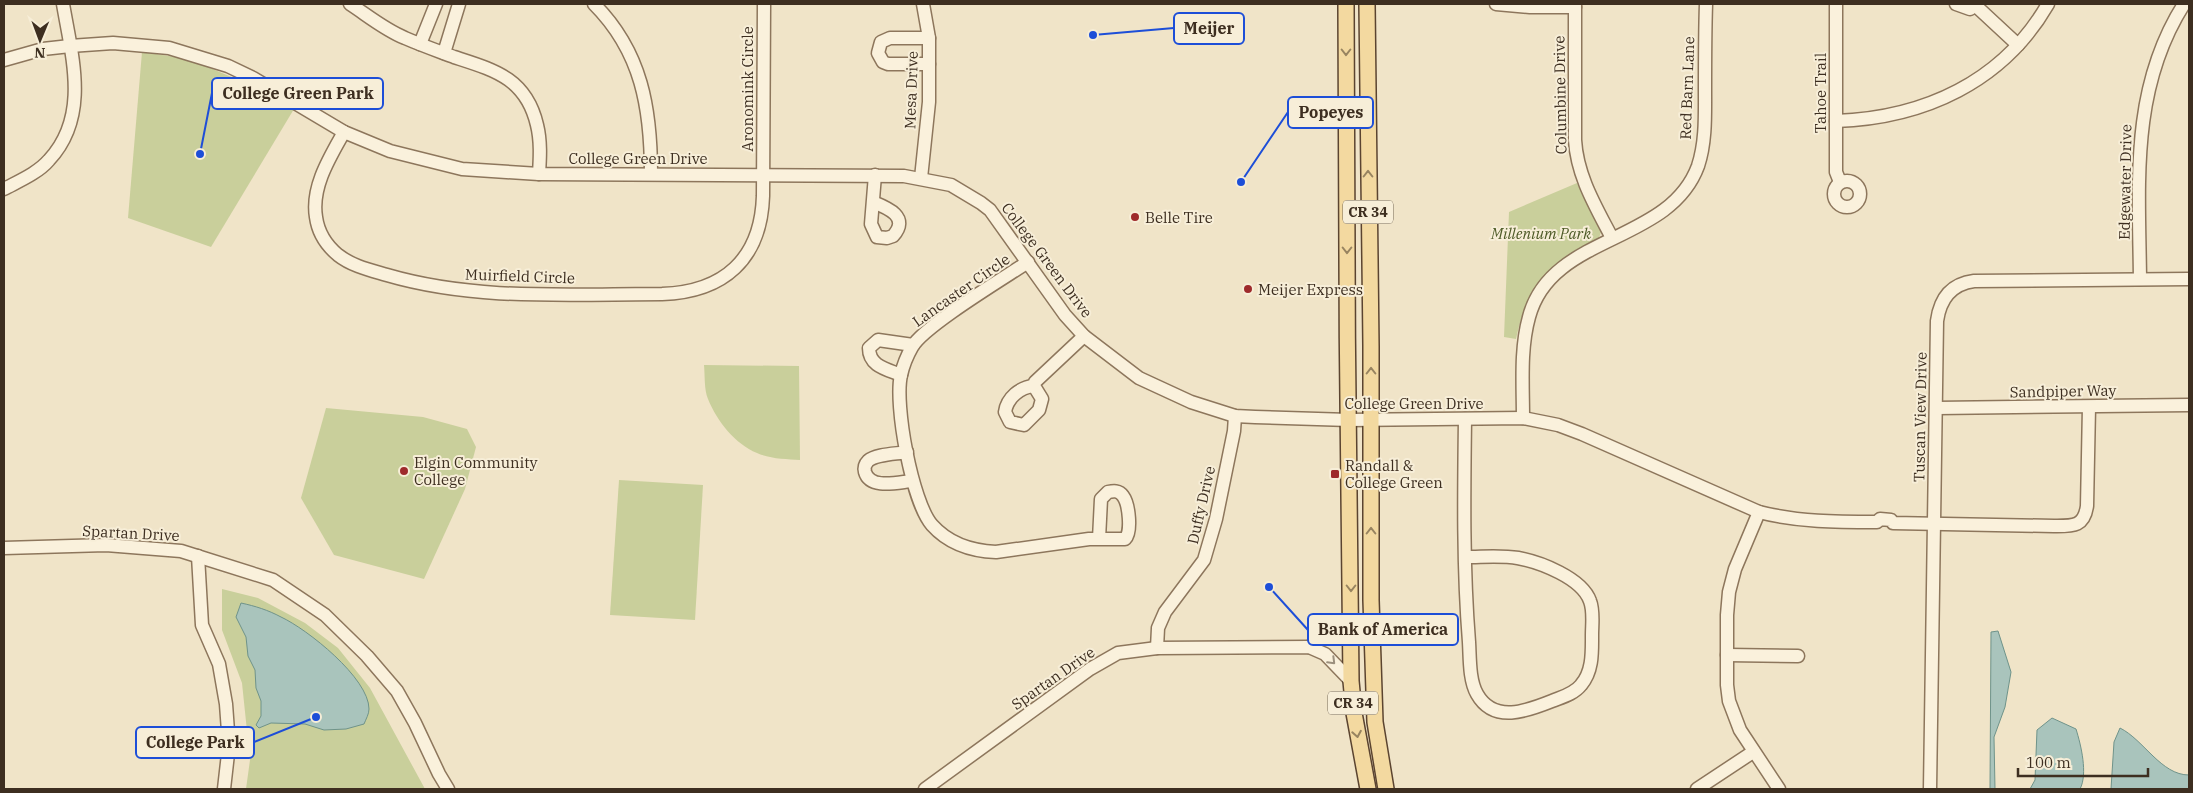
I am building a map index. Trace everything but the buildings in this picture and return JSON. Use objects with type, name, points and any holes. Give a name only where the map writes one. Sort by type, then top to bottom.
[{"type":"main road","name":"CR 34","points":[[1346,4],[1351,681],[1354,713],[1368,789]]},
{"type":"main road","name":"CR 34","points":[[1367,4],[1371,600],[1375,722],[1386,789]]},
{"type":"street","points":[[4,188],[25,178],[48,162],[64,142],[74,114],[76,98],[64,4]]},
{"type":"street","points":[[350,4],[402,37],[488,67],[504,76],[519,89],[530,105],[537,125],[540,138],[540,174]]},
{"type":"street","points":[[420,44],[436,4]]},
{"type":"street","points":[[444,53],[459,4]]},
{"type":"street","points":[[594,4],[616,29],[639,77],[650,120],[651,174]]},
{"type":"street","name":"Aronomink Circle","points":[[763,174],[764,4]]},
{"type":"street","name":"Mesa Drive","points":[[921,178],[928,120],[929,64],[929,38],[924,4]]},
{"type":"street","points":[[1496,4],[1530,7],[1575,5]]},
{"type":"street","name":"Red Barn Lane","points":[[1523,418],[1525,334],[1529,315],[1538,297],[1556,273],[1567,263],[1612,238],[1652,220],[1665,210],[1682,192],[1698,166],[1704,130],[1706,4]]},
{"type":"street","name":"Tahoe Trail","points":[[1836,4],[1836,172],[1840,182]]},
{"type":"street","points":[[1956,4],[1965,8],[1976,5],[2018,45]]},
{"type":"street","points":[[1836,121],[1894,115],[1940,100],[1979,79],[2018,45],[2048,4]]},
{"type":"street","name":"Edgewater Drive","points":[[2140,279],[2139,155],[2144,105],[2158,56],[2184,4]]},
{"type":"street","name":"Columbine Drive","points":[[1575,5],[1575,140],[1578,162],[1581,176],[1612,238]]},
{"type":"street","points":[[929,38],[890,38],[881,42],[878,53],[882,62],[888,64],[929,64]]},
{"type":"street","name":"College Green Drive","points":[[4,60],[44,49],[70,46],[112,43],[169,48],[208,58],[253,78],[344,132],[390,151],[462,170],[540,174],[875,175],[921,178],[951,185],[990,210],[1066,315],[1084,336],[1139,378],[1191,402],[1235,416],[1350,420],[1523,418],[1558,425],[1582,434],[1759,512],[1799,520],[1877,522],[1880,526],[1891,526],[1893,523],[2071,526],[2084,518],[2087,506],[2089,407]]},
{"type":"street","name":"Muirfield Circle","points":[[344,132],[316,191],[316,217],[322,237],[327,244],[351,263],[368,270],[434,286],[466,291],[502,294],[679,294],[700,289],[729,275],[747,253],[761,219],[763,174]]},
{"type":"street","points":[[873,202],[875,175]]},
{"type":"street","name":"Lancaster Circle","points":[[1028,262],[932,327],[913,345],[901,375],[899,396],[912,481],[923,511],[934,527],[949,539],[974,550],[996,552],[1099,539],[1126,540],[1130,534],[1130,526],[1124,499],[1120,493],[1108,492],[1101,499],[1099,539]]},
{"type":"street","name":"Tuscan View Drive","points":[[1930,789],[1938,311],[1945,296],[1958,285],[1965,282],[2189,279]]},
{"type":"street","points":[[1034,386],[1035,382],[1084,336]]},
{"type":"street","points":[[901,375],[872,361],[869,348],[878,340],[913,345]]},
{"type":"street","name":"Sandpiper Way","points":[[1937,408],[2189,405]]},
{"type":"street","name":"Duffy Drive","points":[[1157,648],[1158,628],[1165,612],[1204,560],[1216,519],[1234,431],[1235,416]]},
{"type":"street","points":[[1465,419],[1465,557],[1467,622],[1476,691],[1483,702],[1497,711],[1510,713],[1523,712],[1576,691],[1588,675],[1591,663],[1592,607],[1584,589],[1574,580],[1517,558],[1465,557]]},
{"type":"street","points":[[907,452],[874,458],[868,462],[865,468],[866,474],[870,480],[878,483],[912,481]]},
{"type":"street","points":[[1759,512],[1732,577],[1727,615],[1729,701],[1740,730],[1779,789]]},
{"type":"street","name":"Spartan Drive","points":[[4,548],[106,545],[181,551],[272,580],[325,615],[367,656],[397,691],[415,722],[448,789]]},
{"type":"street","points":[[198,556],[202,625],[219,664],[226,704],[229,745],[224,789]]},
{"type":"street","points":[[1309,647],[1333,632],[1351,616]]},
{"type":"street","points":[[1309,647],[1325,654],[1351,681]]},
{"type":"street","name":"Spartan Drive","points":[[925,789],[1090,668],[1118,653],[1157,648],[1309,647]]},
{"type":"street","points":[[1727,655],[1798,656]]},
{"type":"street","points":[[1697,789],[1753,752]]},
{"type":"green space","points":[[142,52],[189,59],[255,87],[294,109],[211,247],[128,218]]},
{"type":"green space","name":"Millenium Park","points":[[1577,183],[1601,232],[1599,238],[1554,266],[1543,277],[1527,303],[1516,339],[1504,337],[1509,212]]},
{"type":"green space","points":[[704,365],[799,366],[800,460],[762,455],[749,449],[734,438],[716,415],[708,399],[705,387]]},
{"type":"green space","points":[[326,408],[423,417],[467,429],[476,447],[465,489],[424,579],[334,555],[301,498]]},
{"type":"green space","points":[[619,480],[703,485],[695,620],[610,615]]},
{"type":"green space","points":[[222,589],[258,598],[305,623],[338,648],[370,688],[425,789],[246,789],[250,760],[242,683],[222,630]]},
{"type":"water","points":[[241,603],[266,610],[292,623],[335,656],[359,683],[366,697],[369,711],[364,724],[346,729],[324,730],[305,724],[271,723],[259,728],[256,725],[261,716],[261,701],[256,688],[255,670],[248,656],[246,637],[236,617]]},
{"type":"water","points":[[1998,631],[2011,672],[2005,707],[1994,737],[1995,789],[1990,789],[1991,632]]},
{"type":"water","points":[[2052,718],[2076,729],[2084,768],[2080,789],[2030,789],[2035,780],[2037,730]]},
{"type":"water","points":[[2120,728],[2129,733],[2161,763],[2179,773],[2189,775],[2189,789],[2111,789],[2114,742]]},
{"type":"place","name":"Meijer","points":[[1093,35]]},
{"type":"place","name":"College Green Park","points":[[200,154]]},
{"type":"place","name":"Popeyes","points":[[1241,182]]},
{"type":"place","name":"Belle Tire","points":[[1135,217]]},
{"type":"place","name":"Meijer Express","points":[[1248,289]]},
{"type":"place","name":"Elgin Community College","points":[[404,471]]},
{"type":"place","name":"Randall & College Green","points":[[1335,474]]},
{"type":"place","name":"Bank of America","points":[[1269,587]]},
{"type":"place","name":"College Park","points":[[316,717]]}]
